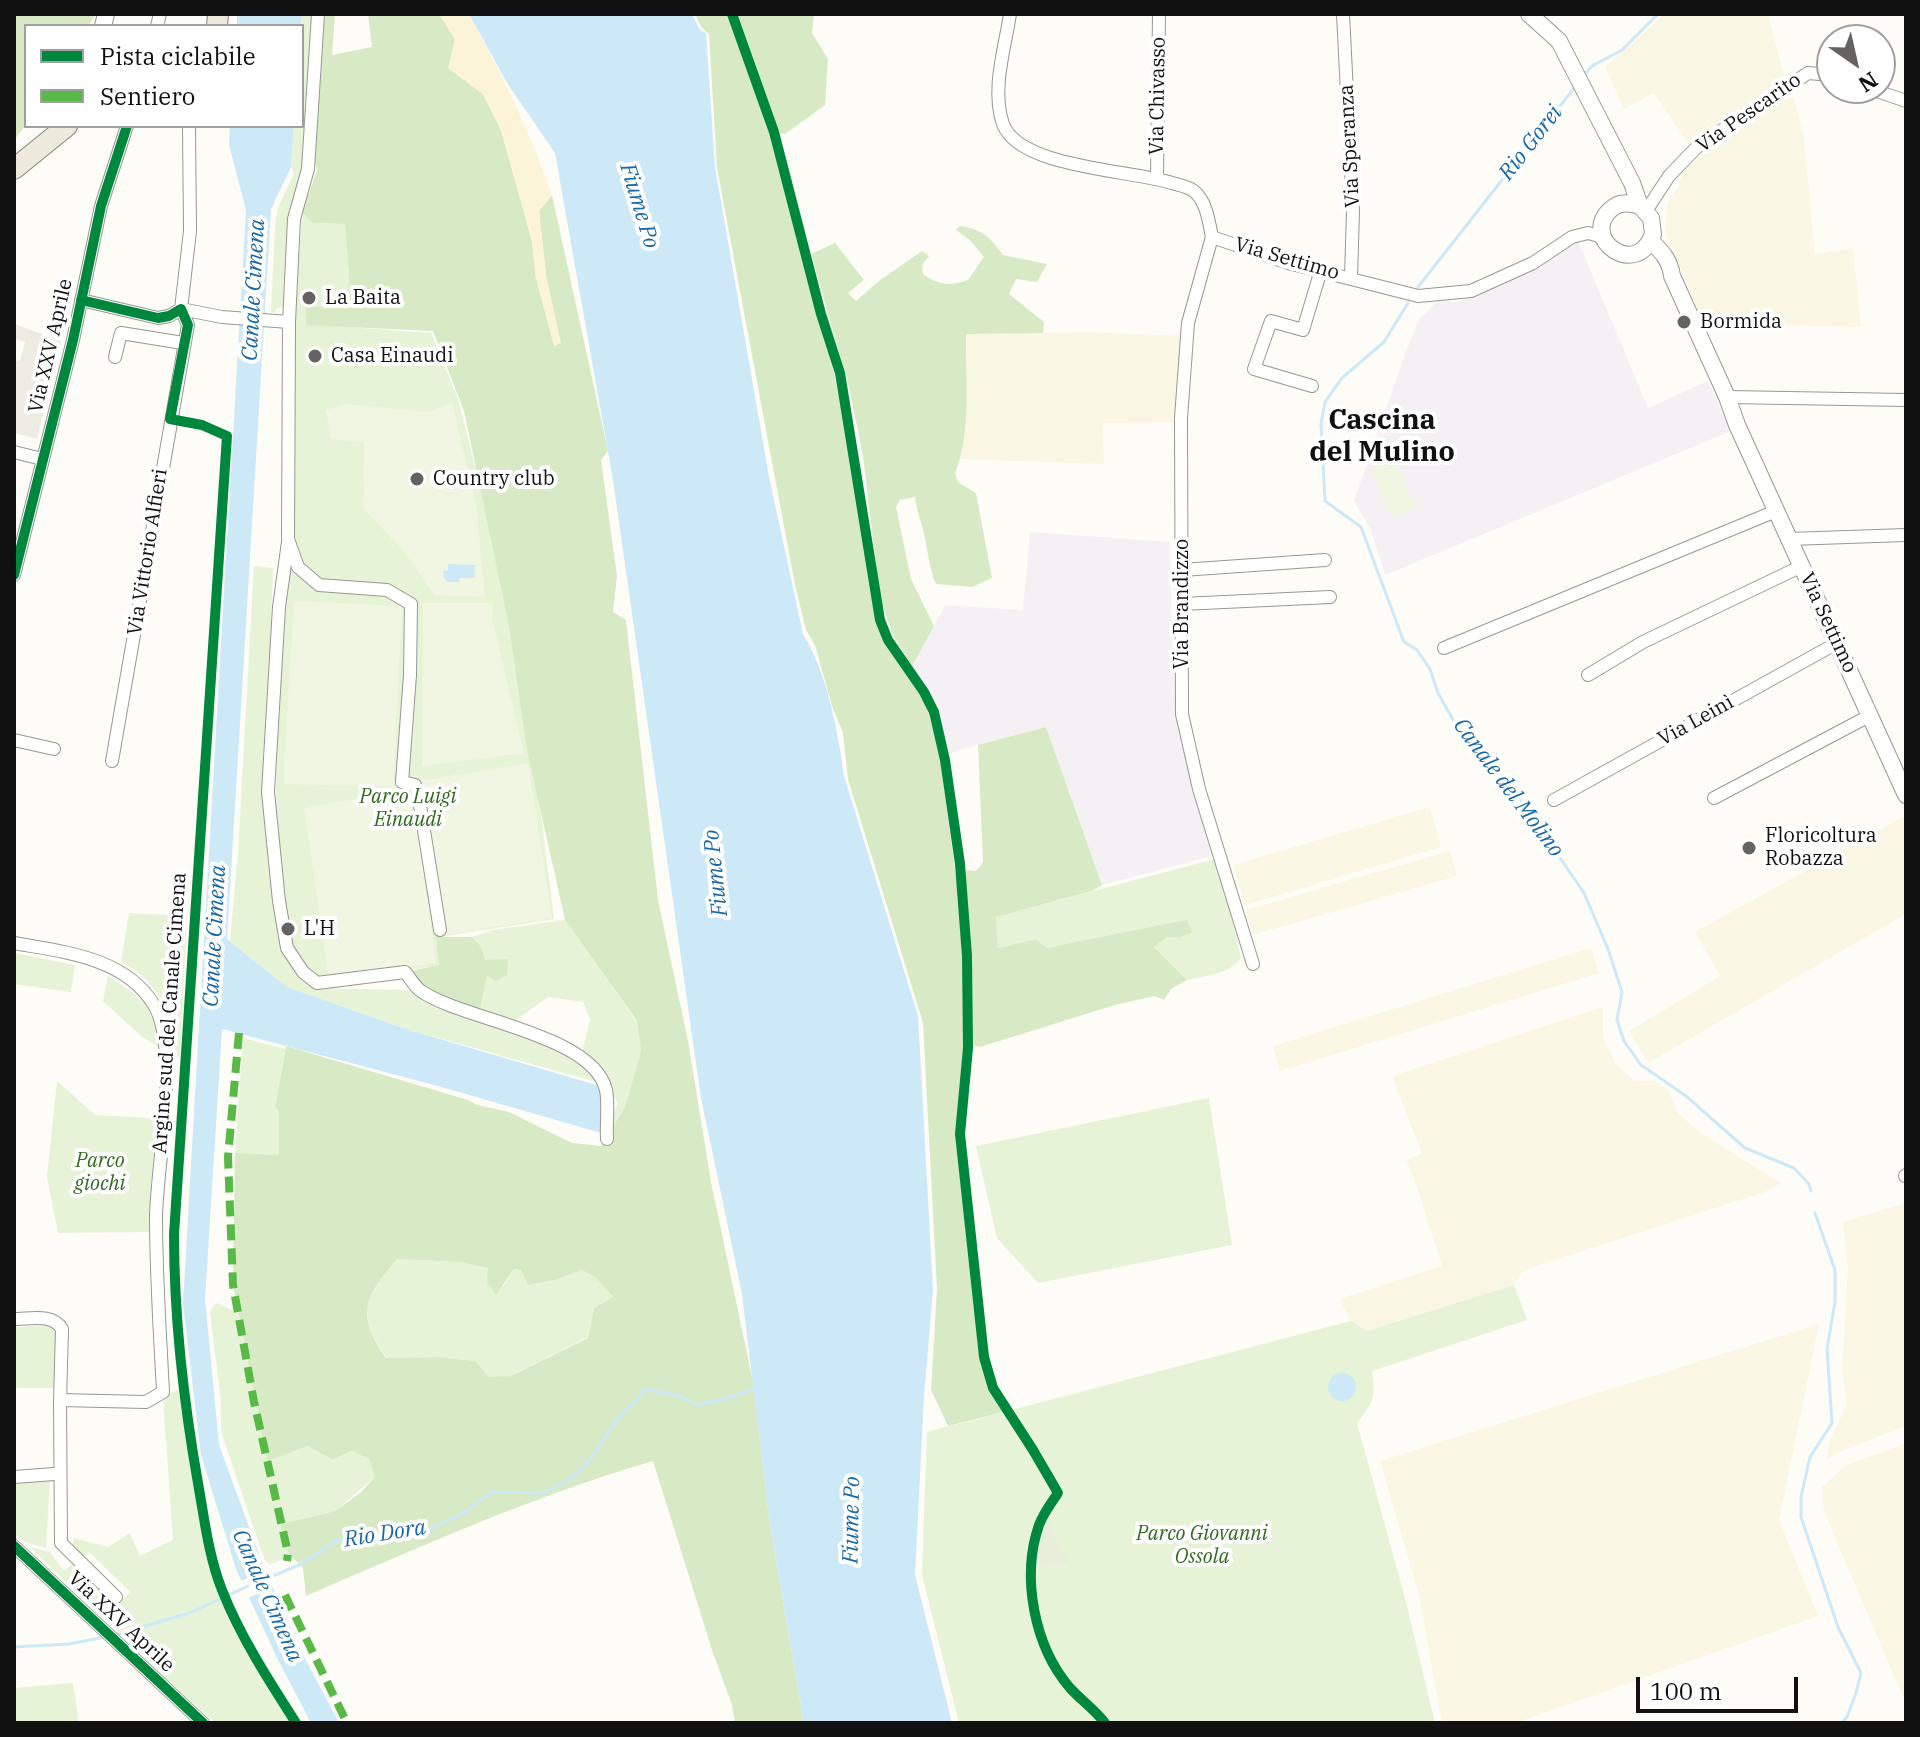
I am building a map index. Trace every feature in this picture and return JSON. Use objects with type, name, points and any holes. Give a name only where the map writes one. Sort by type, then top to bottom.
[{"type":"main road","points":[[45,128],[14,169],[65,128]]},
{"type":"street","points":[[318,14],[308,169],[294,219],[289,322],[288,539],[279,607],[268,792],[287,948],[303,972],[317,983],[405,972],[420,991],[456,1007],[507,1022],[549,1040],[595,1066],[606,1090],[607,1139]]},
{"type":"street","name":"Via Settimo","points":[[1010,14],[998,87],[1002,122],[1018,144],[1037,155],[1157,178],[1195,191],[1206,210],[1212,237],[1288,263],[1418,296],[1471,291],[1533,263],[1572,237],[1581,227],[1602,230]]},
{"type":"street","name":"Via Chivasso","points":[[1157,178],[1159,14]]},
{"type":"street","name":"Via Speranza","points":[[1343,14],[1353,211],[1351,278]]},
{"type":"street","points":[[1529,14],[1559,41],[1572,65],[1624,170],[1648,240]]},
{"type":"street","name":"Via Pescarito","points":[[1636,207],[1697,147],[1782,88],[1808,73],[1816,74]]},
{"type":"street","name":"Via XXV Aprile","points":[[14,575],[101,206],[126,128]]},
{"type":"street","name":"Via Vittorio Alfieri","points":[[183,128],[188,143]]},
{"type":"street","name":"Via Vittorio Alfieri","points":[[112,761],[188,325],[181,309],[192,194],[189,128]]},
{"type":"street","points":[[1636,207],[1610,210],[1602,230],[1606,245],[1621,254],[1648,240],[1669,176]]},
{"type":"street","name":"Via Brandizzo","points":[[1212,237],[1188,323],[1181,418],[1182,714],[1199,789],[1253,964]]},
{"type":"street","name":"Via Settimo","points":[[1648,240],[1653,257],[1672,276],[1906,795]]},
{"type":"street","points":[[1312,386],[1254,369],[1271,321],[1303,330],[1321,270]]},
{"type":"street","points":[[81,300],[158,318],[181,309],[232,318],[289,322]]},
{"type":"street","points":[[115,357],[121,333],[183,343]]},
{"type":"street","points":[[1727,397],[1906,400]]},
{"type":"street","points":[[14,452],[42,459]]},
{"type":"street","points":[[1444,648],[1776,511]]},
{"type":"street","points":[[1789,539],[1906,535]]},
{"type":"street","points":[[288,539],[298,567],[319,585],[387,590],[411,604],[410,675],[402,782],[415,785],[418,793],[440,930]]},
{"type":"street","points":[[1182,570],[1325,560]]},
{"type":"street","points":[[1588,675],[1643,642],[1802,566]]},
{"type":"street","points":[[1182,604],[1330,597]]},
{"type":"street","name":"Via Leinì","points":[[1554,800],[1837,643]]},
{"type":"street","points":[[1714,798],[1871,715]]},
{"type":"street","points":[[14,740],[54,749]]},
{"type":"street","points":[[14,943],[113,965],[154,1004],[162,1025],[165,1070],[156,1213],[163,1392],[146,1402],[60,1400]]},
{"type":"street","name":"Via XXV Aprile","points":[[14,1319],[51,1319],[59,1323],[62,1329],[61,1543],[116,1597]]},
{"type":"street","points":[[14,1477],[54,1474]]},
{"type":"street","name":"Via XXV Aprile","points":[[14,1546],[203,1723]]},
{"type":"shaded area","points":[[1665,14],[1768,14],[1785,80],[1689,145],[1654,93],[1624,109],[1605,67]]},
{"type":"shaded area","points":[[1784,97],[1794,98],[1804,139],[1815,254],[1853,248],[1861,327],[1703,323],[1665,230],[1668,202],[1679,186],[1682,173],[1720,141]]},
{"type":"shaded area","points":[[1578,241],[1648,408],[1708,381],[1731,431],[1385,575],[1371,530],[1354,501],[1419,320],[1438,300],[1458,302],[1542,266]]},
{"type":"shaded area","points":[[14,324],[61,341],[37,439],[14,433],[14,360],[20,361],[25,342],[14,339]]},
{"type":"shaded area","points":[[1091,332],[1181,336],[1178,422],[1103,423],[1104,464],[961,459],[966,334]]},
{"type":"shaded area","points":[[1030,532],[1170,542],[1172,646],[1177,659],[1179,713],[1212,856],[1102,885],[1046,727],[948,753],[938,711],[912,666],[945,605],[1023,610]]},
{"type":"shaded area","points":[[1430,807],[1441,847],[1245,905],[1233,865]]},
{"type":"shaded area","points":[[1906,815],[1906,914],[1648,1063],[1629,1031],[1720,976],[1695,932]]},
{"type":"shaded area","points":[[1450,851],[1457,876],[1253,935],[1246,910]]},
{"type":"shaded area","points":[[1591,948],[1599,973],[1280,1071],[1273,1046]]},
{"type":"shaded area","points":[[1603,1007],[1603,1037],[1615,1063],[1634,1081],[1655,1081],[1668,1090],[1678,1113],[1699,1132],[1781,1183],[1765,1192],[1536,1266],[1522,1272],[1514,1285],[1367,1331],[1351,1321],[1339,1299],[1442,1266],[1406,1160],[1422,1154],[1392,1076]]},
{"type":"shaded area","points":[[1906,1203],[1906,1426],[1827,1459],[1829,1443],[1847,1404],[1842,1371],[1848,1268],[1843,1222]]},
{"type":"shaded area","points":[[1819,1324],[1779,1520],[1818,1616],[1516,1723],[1442,1723],[1419,1595],[1380,1461]]},
{"type":"shaded area","points":[[1906,1443],[1904,1699],[1824,1512],[1822,1487],[1845,1466]]},
{"type":"green space","points":[[14,14],[95,14],[90,24],[24,24],[24,128],[14,140]]},
{"type":"green space","points":[[302,14],[315,14],[306,147],[292,220],[283,307],[277,308],[274,313],[271,312],[275,225],[278,208],[294,173],[291,167],[294,128],[304,128]]},
{"type":"green space","points":[[321,14],[335,14],[332,55],[372,47],[368,14],[439,14],[455,39],[449,68],[483,94],[501,130],[532,241],[536,279],[546,275],[539,211],[552,195],[608,451],[601,460],[617,576],[613,612],[626,620],[658,900],[688,1041],[711,1182],[753,1382],[770,1525],[804,1723],[735,1723],[732,1705],[653,1461],[521,1506],[306,1596],[303,1568],[288,1553],[281,1524],[335,1511],[360,1493],[375,1477],[369,1459],[351,1451],[333,1460],[308,1446],[267,1461],[233,1285],[235,1153],[279,1155],[279,1111],[275,1107],[286,1046],[509,1112],[572,1143],[601,1146],[625,1107],[641,1051],[637,1021],[565,920],[527,750],[509,626],[464,411],[433,331],[306,325],[306,307],[347,306],[349,278],[345,224],[313,223],[302,213],[317,170],[314,159]],"holes":[[[397,1259],[460,1262],[488,1268],[487,1282],[496,1295],[514,1269],[521,1270],[528,1285],[582,1270],[596,1278],[613,1297],[594,1308],[588,1338],[511,1376],[489,1377],[475,1361],[437,1357],[386,1358],[370,1329],[368,1317],[371,1296],[386,1273]]]},
{"type":"green space","points":[[695,14],[727,14],[769,132],[834,373],[851,457],[876,619],[885,640],[924,697],[939,751],[957,885],[963,958],[965,1059],[956,1139],[974,1310],[989,1391],[1003,1412],[948,1426],[931,1390],[937,1289],[923,1023],[848,779],[843,733],[815,645],[806,630],[795,585],[717,168],[709,34],[701,27]]},
{"type":"green space","points":[[735,14],[814,14],[812,33],[828,59],[825,105],[785,134],[778,133]]},
{"type":"green space","name":"Parco Luigi Einaudi","points":[[302,213],[313,223],[345,224],[349,278],[347,306],[306,308],[306,324],[431,333],[458,399],[496,549],[532,742],[554,919],[445,936],[440,966],[319,980],[299,962],[288,938],[276,815],[277,709],[289,573],[293,345]]},
{"type":"green space","points":[[960,226],[985,235],[1003,255],[1047,264],[1037,282],[1016,279],[1009,294],[1044,322],[1043,333],[966,334],[966,423],[955,473],[958,482],[976,493],[992,578],[972,587],[936,584],[915,497],[900,500],[896,507],[911,579],[934,626],[912,666],[893,636],[880,598],[863,456],[849,387],[811,254],[835,243],[864,280],[848,293],[856,301],[922,251],[929,256],[922,265],[923,274],[940,283],[955,283],[968,280],[984,257],[970,240],[956,230]]},
{"type":"green space","name":"Country club","points":[[452,403],[476,504],[485,597],[434,595],[405,553],[363,508],[364,442],[331,439],[326,410],[346,404],[428,412]]},
{"type":"green space","points":[[1394,459],[1416,507],[1392,518],[1370,470]]},
{"type":"green space","points":[[254,566],[273,568],[264,815],[280,947],[296,975],[316,988],[410,990],[514,1030],[589,1066],[582,1053],[590,1020],[583,1002],[548,997],[513,1022],[480,1012],[485,963],[472,937],[493,930],[565,920],[637,1022],[641,1051],[625,1107],[613,1127],[612,1118],[618,1103],[614,1096],[602,1098],[600,1083],[406,1029],[287,987],[230,941]]},
{"type":"green space","points":[[294,601],[402,606],[393,787],[283,784]]},
{"type":"green space","points":[[423,603],[493,603],[492,618],[524,753],[422,766]]},
{"type":"green space","points":[[1046,727],[1102,885],[1092,891],[996,917],[998,948],[1035,939],[1047,948],[1187,920],[1192,932],[1180,938],[1167,937],[1154,947],[1187,980],[1171,989],[1164,1000],[1154,996],[1115,1005],[980,1047],[971,1045],[972,1007],[962,871],[975,871],[983,862],[978,745]]},
{"type":"green space","points":[[528,763],[552,918],[443,935],[419,781]]},
{"type":"green space","points":[[412,789],[436,963],[329,977],[304,808]]},
{"type":"green space","points":[[1215,859],[1241,958],[1224,971],[1187,980],[1154,947],[1167,937],[1180,938],[1191,932],[1046,948],[1034,939],[998,948],[995,917]]},
{"type":"green space","points":[[129,913],[187,916],[180,1057],[171,1057],[165,1014],[155,990],[135,970],[121,962]]},
{"type":"green space","points":[[436,937],[472,937],[481,947],[485,960],[508,959],[507,975],[496,981],[487,975],[480,1012],[422,989],[410,971],[439,965]]},
{"type":"green space","points":[[14,953],[75,965],[71,992],[14,984]]},
{"type":"green space","points":[[108,976],[129,990],[150,1012],[159,1047],[141,1036],[103,1001]]},
{"type":"green space","points":[[243,1038],[285,1049],[275,1107],[279,1110],[279,1155],[235,1153]]},
{"type":"green space","name":"Parco giochi","points":[[57,1081],[95,1115],[156,1118],[150,1232],[58,1233],[47,1177]]},
{"type":"green space","points":[[1209,1098],[1232,1245],[1038,1283],[997,1238],[976,1146]]},
{"type":"green space","points":[[397,1259],[460,1262],[489,1268],[503,1287],[514,1269],[558,1279],[582,1270],[596,1278],[613,1297],[594,1308],[588,1337],[511,1376],[489,1378],[474,1361],[437,1357],[387,1358],[371,1329],[368,1306],[377,1285]]},
{"type":"green space","name":"Parco Giovanni Ossola","points":[[1514,1285],[1527,1320],[1372,1371],[1372,1399],[1357,1423],[1435,1723],[959,1723],[922,1575],[927,1432],[1351,1321],[1367,1331]]},
{"type":"green space","points":[[216,1303],[238,1313],[267,1460],[309,1446],[333,1460],[351,1451],[369,1459],[375,1477],[335,1511],[282,1524],[288,1553],[284,1559],[270,1564],[265,1561],[221,1432],[221,1402],[210,1311]]},
{"type":"green space","points":[[51,1325],[58,1333],[58,1388],[14,1388],[14,1327]]},
{"type":"green space","points":[[180,1389],[215,1585],[228,1617],[291,1723],[215,1723],[30,1547],[50,1552],[64,1571],[72,1564],[76,1565],[117,1606],[130,1592],[89,1552],[82,1558],[72,1546],[74,1538],[108,1547],[130,1533],[140,1556],[173,1540],[163,1397]]},
{"type":"green space","points":[[50,1479],[46,1548],[22,1541],[14,1533],[14,1483]]},
{"type":"green space","points":[[1047,1517],[1070,1563],[1034,1568],[1037,1541]]},
{"type":"green space","points":[[73,1683],[79,1723],[14,1723],[14,1688]]},
{"type":"sand","points":[[439,14],[469,14],[514,103],[552,195],[539,211],[546,275],[561,343],[554,346],[536,279],[532,241],[501,130],[483,94],[448,68],[455,39]]},
{"type":"water","points":[[237,14],[302,14],[301,24],[237,24]]},
{"type":"water","name":"Fiume Po","points":[[469,14],[692,14],[700,30],[706,33],[715,167],[769,477],[803,634],[825,684],[844,776],[918,1016],[933,1290],[915,1575],[952,1723],[804,1723],[770,1525],[742,1294],[701,1098],[613,480],[555,153],[507,83]]},
{"type":"water","name":"Canale Cimena","points":[[230,128],[294,128],[291,167],[271,209],[227,939],[287,987],[406,1029],[603,1087],[601,1133],[222,1029],[205,1299],[219,1445],[261,1560],[298,1645],[339,1723],[311,1723],[236,1569],[201,1455],[183,1304],[246,210],[229,145]]},
{"type":"water","points":[[448,564],[475,565],[474,578],[448,582],[443,577],[443,571],[448,570]]},
{"type":"water","points":[[1342,1373],[1352,1377],[1356,1387],[1352,1397],[1342,1401],[1332,1397],[1328,1387],[1332,1377]]},
{"type":"pier","points":[[269,1569],[276,1586],[245,1599],[238,1582]]},
{"type":"waterway","name":"Rio Gorei","points":[[1585,74],[1592,66],[1622,50],[1658,14]]},
{"type":"waterway","name":"Rio Gorei","points":[[1418,287],[1575,87]]},
{"type":"waterway","name":"Canale del Molino","points":[[1408,303],[1384,342],[1342,378],[1325,402],[1321,424],[1325,501],[1361,527],[1404,642],[1417,650],[1430,669],[1438,693],[1461,734],[1494,777],[1514,790],[1584,893],[1622,992],[1617,1020],[1624,1041],[1641,1065],[1686,1096],[1745,1148],[1794,1168],[1809,1184],[1811,1191]]},
{"type":"waterway","name":"Canale del Molino","points":[[1815,1213],[1835,1270],[1835,1302],[1827,1349],[1832,1423],[1810,1457],[1801,1497],[1801,1517],[1838,1627],[1861,1673],[1847,1717],[1842,1723]]},
{"type":"waterway","name":"Rio Dora","points":[[266,1579],[301,1564],[338,1540],[428,1530],[465,1512],[492,1492],[542,1493],[570,1480],[589,1461],[615,1422],[646,1389],[680,1396],[697,1405],[754,1389]]},
{"type":"waterway","name":"Rio Dora","points":[[117,1635],[192,1612],[248,1586]]},
{"type":"waterway","name":"Rio Dora","points":[[14,1647],[69,1644],[105,1637]]},
{"type":"marked path","points":[[239,1033],[228,1157],[233,1285],[254,1402],[288,1553],[287,1561]]},
{"type":"marked path","points":[[285,1595],[347,1723]]},
{"type":"cycle path","points":[[732,14],[774,132],[821,314],[840,373],[880,620],[888,640],[934,712],[945,760],[960,864],[967,956],[968,1048],[960,1134],[984,1357],[993,1388],[1058,1493],[1041,1521],[1031,1566],[1031,1588],[1040,1632],[1047,1652],[1070,1688],[1105,1723]]},
{"type":"cycle path","points":[[14,575],[73,340],[101,206],[126,128]]},
{"type":"cycle path","name":"Argine sud del Canale Cimena","points":[[81,300],[158,318],[181,309],[188,325],[170,419],[202,425],[227,436],[174,1234],[176,1298],[189,1426],[214,1565],[237,1624],[296,1723]]},
{"type":"cycle path","points":[[14,1546],[203,1723]]},
{"type":"place","name":"La Baita","points":[[309,298]]},
{"type":"place","name":"Bormida","points":[[1684,322]]},
{"type":"place","name":"Casa Einaudi","points":[[315,356]]},
{"type":"place","name":"Country club","points":[[417,479]]},
{"type":"place","name":"Floricoltura Robazza","points":[[1749,848]]},
{"type":"place","name":"L'H","points":[[288,929]]},
{"type":"district","name":"Cascina del Mulino","points":[[1382,437]]}]
